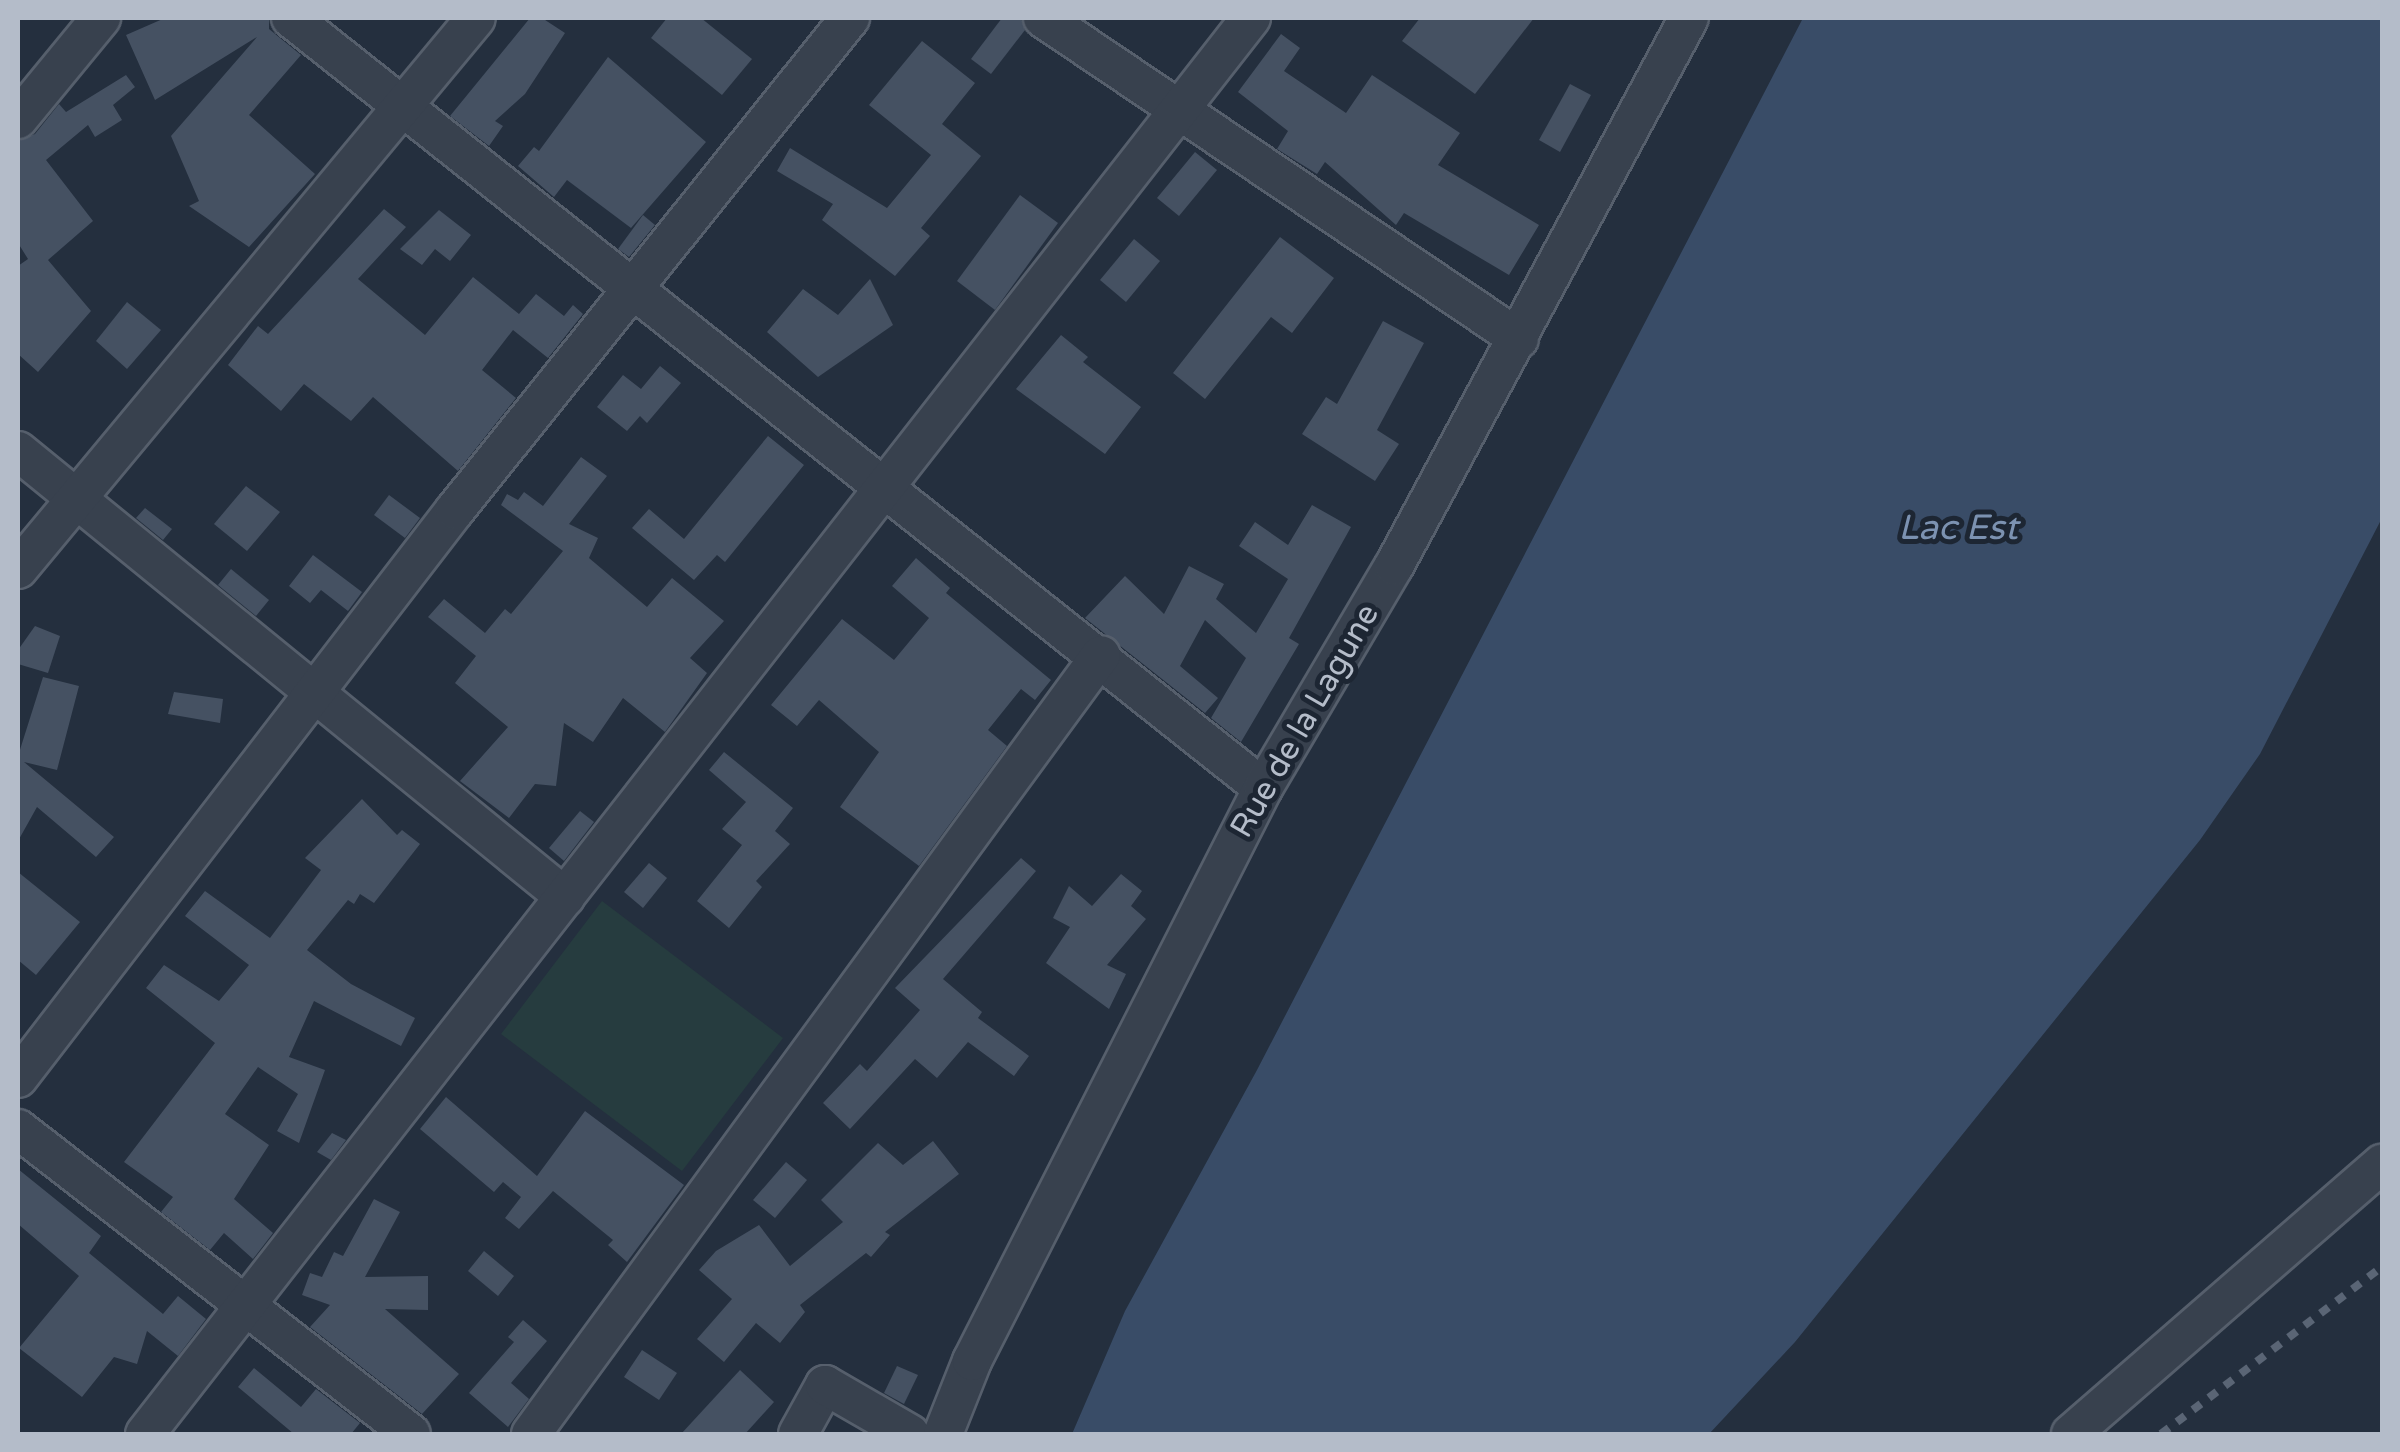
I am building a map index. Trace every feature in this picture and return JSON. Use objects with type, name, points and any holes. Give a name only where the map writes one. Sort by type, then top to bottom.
[{"type":"street","points":[[18,119],[101,18]]},
{"type":"street","points":[[291,18],[1101,654],[1263,788]]},
{"type":"street","points":[[18,568],[398,104],[476,18]]},
{"type":"street","points":[[18,1078],[317,690],[850,18]]},
{"type":"street","points":[[1043,18],[1519,339]]},
{"type":"street","points":[[146,1434],[1251,18]]},
{"type":"street","name":"Rue de la Lagune","points":[[943,1434],[972,1361],[1263,788],[1519,339],[1688,18]]},
{"type":"street","points":[[18,451],[317,690],[565,896]]},
{"type":"street","points":[[531,1434],[1101,654]]},
{"type":"street","points":[[18,1129],[411,1434]]},
{"type":"street","points":[[2071,1434],[2382,1164]]},
{"type":"street","points":[[798,1434],[825,1385],[910,1434]]},
{"type":"green space","points":[[602,901],[783,1038],[682,1171],[501,1034]]},
{"type":"water","name":"Lac Est","points":[[1803,18],[2382,18],[2382,518],[2260,754],[2200,840],[1795,1342],[1709,1434],[1072,1434],[1125,1311],[1257,1070]]},
{"type":"building","points":[[165,18],[269,18],[269,29],[301,55],[249,115],[315,174],[249,247],[189,206],[199,201],[171,136],[257,37],[155,100],[126,35]]},
{"type":"building","points":[[530,18],[542,18],[565,33],[525,94],[495,121],[503,126],[489,146],[450,116]]},
{"type":"building","points":[[667,18],[701,18],[752,59],[722,95],[651,38]]},
{"type":"building","points":[[1002,18],[1021,18],[1025,30],[991,74],[971,59]]},
{"type":"building","points":[[1420,18],[1534,18],[1475,94],[1402,41]]},
{"type":"building","points":[[1281,34],[1300,48],[1284,71],[1346,113],[1372,75],[1460,133],[1438,165],[1539,225],[1509,275],[1404,213],[1396,225],[1325,162],[1317,174],[1277,149],[1288,131],[1238,92]]},
{"type":"building","points":[[922,41],[975,83],[942,124],[981,156],[921,228],[930,236],[895,276],[822,220],[833,204],[777,171],[790,148],[887,208],[931,155],[869,105]]},
{"type":"building","points":[[608,57],[706,142],[631,228],[567,180],[554,197],[518,166],[534,147],[539,151]]},
{"type":"building","points":[[126,75],[135,87],[113,105],[122,120],[95,137],[88,125],[46,160],[93,221],[48,260],[91,311],[38,372],[18,354],[18,266],[28,259],[18,243],[18,141],[35,134],[59,104],[66,112]]},
{"type":"building","points":[[1570,84],[1591,95],[1560,152],[1539,140]]},
{"type":"building","points":[[1195,152],[1217,170],[1179,216],[1157,198]]},
{"type":"building","points":[[1020,195],[1058,223],[995,310],[957,281]]},
{"type":"building","points":[[384,209],[406,227],[358,279],[425,335],[473,277],[519,314],[536,294],[564,316],[573,305],[583,314],[548,358],[513,330],[482,370],[516,398],[458,471],[373,397],[351,421],[304,384],[281,411],[228,365],[258,326],[268,334]]},
{"type":"building","points":[[439,210],[471,235],[450,261],[435,249],[422,265],[400,249]]},
{"type":"building","points":[[643,215],[655,225],[629,257],[618,249]]},
{"type":"building","points":[[1280,237],[1334,278],[1292,333],[1271,317],[1205,399],[1173,373]]},
{"type":"building","points":[[1134,239],[1160,261],[1126,302],[1100,280]]},
{"type":"building","points":[[870,279],[893,325],[818,377],[767,332],[803,289],[838,315]]},
{"type":"building","points":[[127,302],[161,330],[127,369],[96,341]]},
{"type":"building","points":[[1383,321],[1424,343],[1377,430],[1399,444],[1375,481],[1302,434],[1326,397],[1337,404]]},
{"type":"building","points":[[1061,335],[1088,357],[1083,362],[1141,407],[1105,454],[1016,389]]},
{"type":"building","points":[[660,366],[681,383],[647,423],[640,416],[627,431],[597,407],[623,375],[641,389]]},
{"type":"building","points":[[768,436],[804,465],[725,562],[717,555],[694,580],[632,528],[649,509],[684,539]]},
{"type":"building","points":[[581,457],[607,476],[569,524],[598,538],[589,558],[647,607],[672,578],[724,621],[690,658],[707,673],[665,732],[623,698],[593,742],[564,723],[556,786],[535,784],[509,818],[460,781],[508,727],[455,683],[476,656],[428,617],[444,599],[485,633],[505,609],[511,614],[563,551],[501,505],[507,494],[518,500],[524,492],[543,506]]},
{"type":"building","points":[[246,486],[280,512],[247,551],[214,524]]},
{"type":"building","points":[[389,495],[420,518],[405,538],[374,515]]},
{"type":"building","points":[[1312,505],[1351,527],[1289,638],[1299,644],[1241,742],[1211,718],[1246,658],[1205,620],[1180,666],[1218,698],[1205,713],[1085,618],[1125,576],[1164,614],[1189,566],[1224,584],[1216,599],[1256,633],[1288,579],[1239,546],[1255,522],[1288,545]]},
{"type":"building","points":[[145,508],[172,529],[163,540],[136,518]]},
{"type":"building","points":[[313,555],[362,592],[348,611],[321,590],[310,603],[289,586]]},
{"type":"building","points":[[916,558],[950,588],[946,593],[1051,680],[1035,700],[1021,689],[988,730],[1007,746],[919,866],[840,807],[879,752],[819,700],[797,726],[771,705],[842,619],[894,660],[929,618],[892,586]]},
{"type":"building","points":[[231,569],[269,600],[256,616],[218,585]]},
{"type":"building","points":[[35,626],[60,636],[48,673],[18,664],[18,650]]},
{"type":"building","points":[[43,677],[79,686],[57,770],[24,762],[114,837],[96,857],[37,807],[18,841],[18,756]]},
{"type":"building","points":[[174,692],[223,699],[220,723],[168,714]]},
{"type":"building","points":[[724,752],[793,808],[775,831],[790,844],[756,881],[762,887],[729,928],[697,901],[742,845],[722,829],[746,802],[709,770]]},
{"type":"building","points":[[362,799],[397,835],[402,830],[420,844],[374,903],[360,894],[354,904],[348,900],[307,950],[351,984],[415,1018],[401,1046],[314,1001],[289,1057],[325,1070],[299,1143],[277,1131],[298,1094],[258,1067],[225,1114],[269,1145],[234,1199],[273,1233],[253,1259],[224,1233],[210,1250],[161,1212],[173,1197],[124,1162],[215,1043],[146,988],[164,965],[219,1001],[249,965],[185,916],[205,891],[270,938],[321,870],[305,858]]},
{"type":"building","points":[[580,811],[594,822],[564,861],[549,848]]},
{"type":"building","points":[[1021,858],[1036,871],[943,979],[982,1012],[978,1018],[1029,1056],[1014,1076],[968,1042],[937,1078],[915,1059],[850,1129],[823,1103],[860,1064],[867,1071],[920,1010],[895,988]]},
{"type":"building","points":[[649,863],[667,878],[643,908],[624,892]]},
{"type":"building","points":[[18,872],[80,922],[36,975],[18,960]]},
{"type":"building","points":[[1121,874],[1142,891],[1131,906],[1146,919],[1107,965],[1126,974],[1109,1009],[1046,963],[1070,927],[1053,918],[1069,886],[1092,906]]},
{"type":"building","points":[[446,1097],[537,1176],[585,1111],[684,1185],[627,1262],[608,1245],[613,1240],[553,1191],[519,1229],[505,1218],[521,1197],[503,1182],[494,1192],[420,1129]]},
{"type":"building","points":[[332,1133],[346,1140],[331,1160],[317,1152]]},
{"type":"building","points":[[933,1141],[959,1174],[885,1232],[890,1235],[871,1257],[866,1253],[800,1305],[805,1312],[780,1343],[756,1323],[724,1362],[697,1339],[732,1299],[699,1270],[716,1251],[759,1225],[790,1266],[843,1222],[821,1200],[878,1143],[903,1165]]},
{"type":"building","points":[[786,1162],[807,1180],[775,1218],[753,1200]]},
{"type":"building","points":[[18,1169],[101,1236],[89,1253],[163,1314],[178,1296],[206,1319],[178,1356],[147,1331],[137,1364],[114,1357],[82,1397],[19,1348],[79,1276],[18,1224]]},
{"type":"building","points":[[374,1199],[400,1212],[365,1277],[428,1276],[428,1310],[385,1309],[459,1374],[422,1414],[310,1327],[330,1305],[302,1295],[310,1273],[322,1277],[334,1252],[343,1256]]},
{"type":"building","points":[[484,1251],[514,1276],[498,1296],[468,1271]]},
{"type":"building","points":[[523,1320],[547,1341],[511,1383],[529,1399],[508,1427],[469,1393],[514,1342],[508,1337]]},
{"type":"building","points":[[642,1350],[677,1373],[659,1400],[624,1377]]},
{"type":"building","points":[[897,1366],[918,1375],[904,1404],[884,1393]]},
{"type":"building","points":[[254,1368],[301,1407],[316,1389],[360,1423],[351,1434],[294,1434],[238,1387]]},
{"type":"building","points":[[740,1370],[774,1402],[745,1434],[681,1434]]},
{"type":"railway","points":[[2161,1434],[2382,1267]]}]
